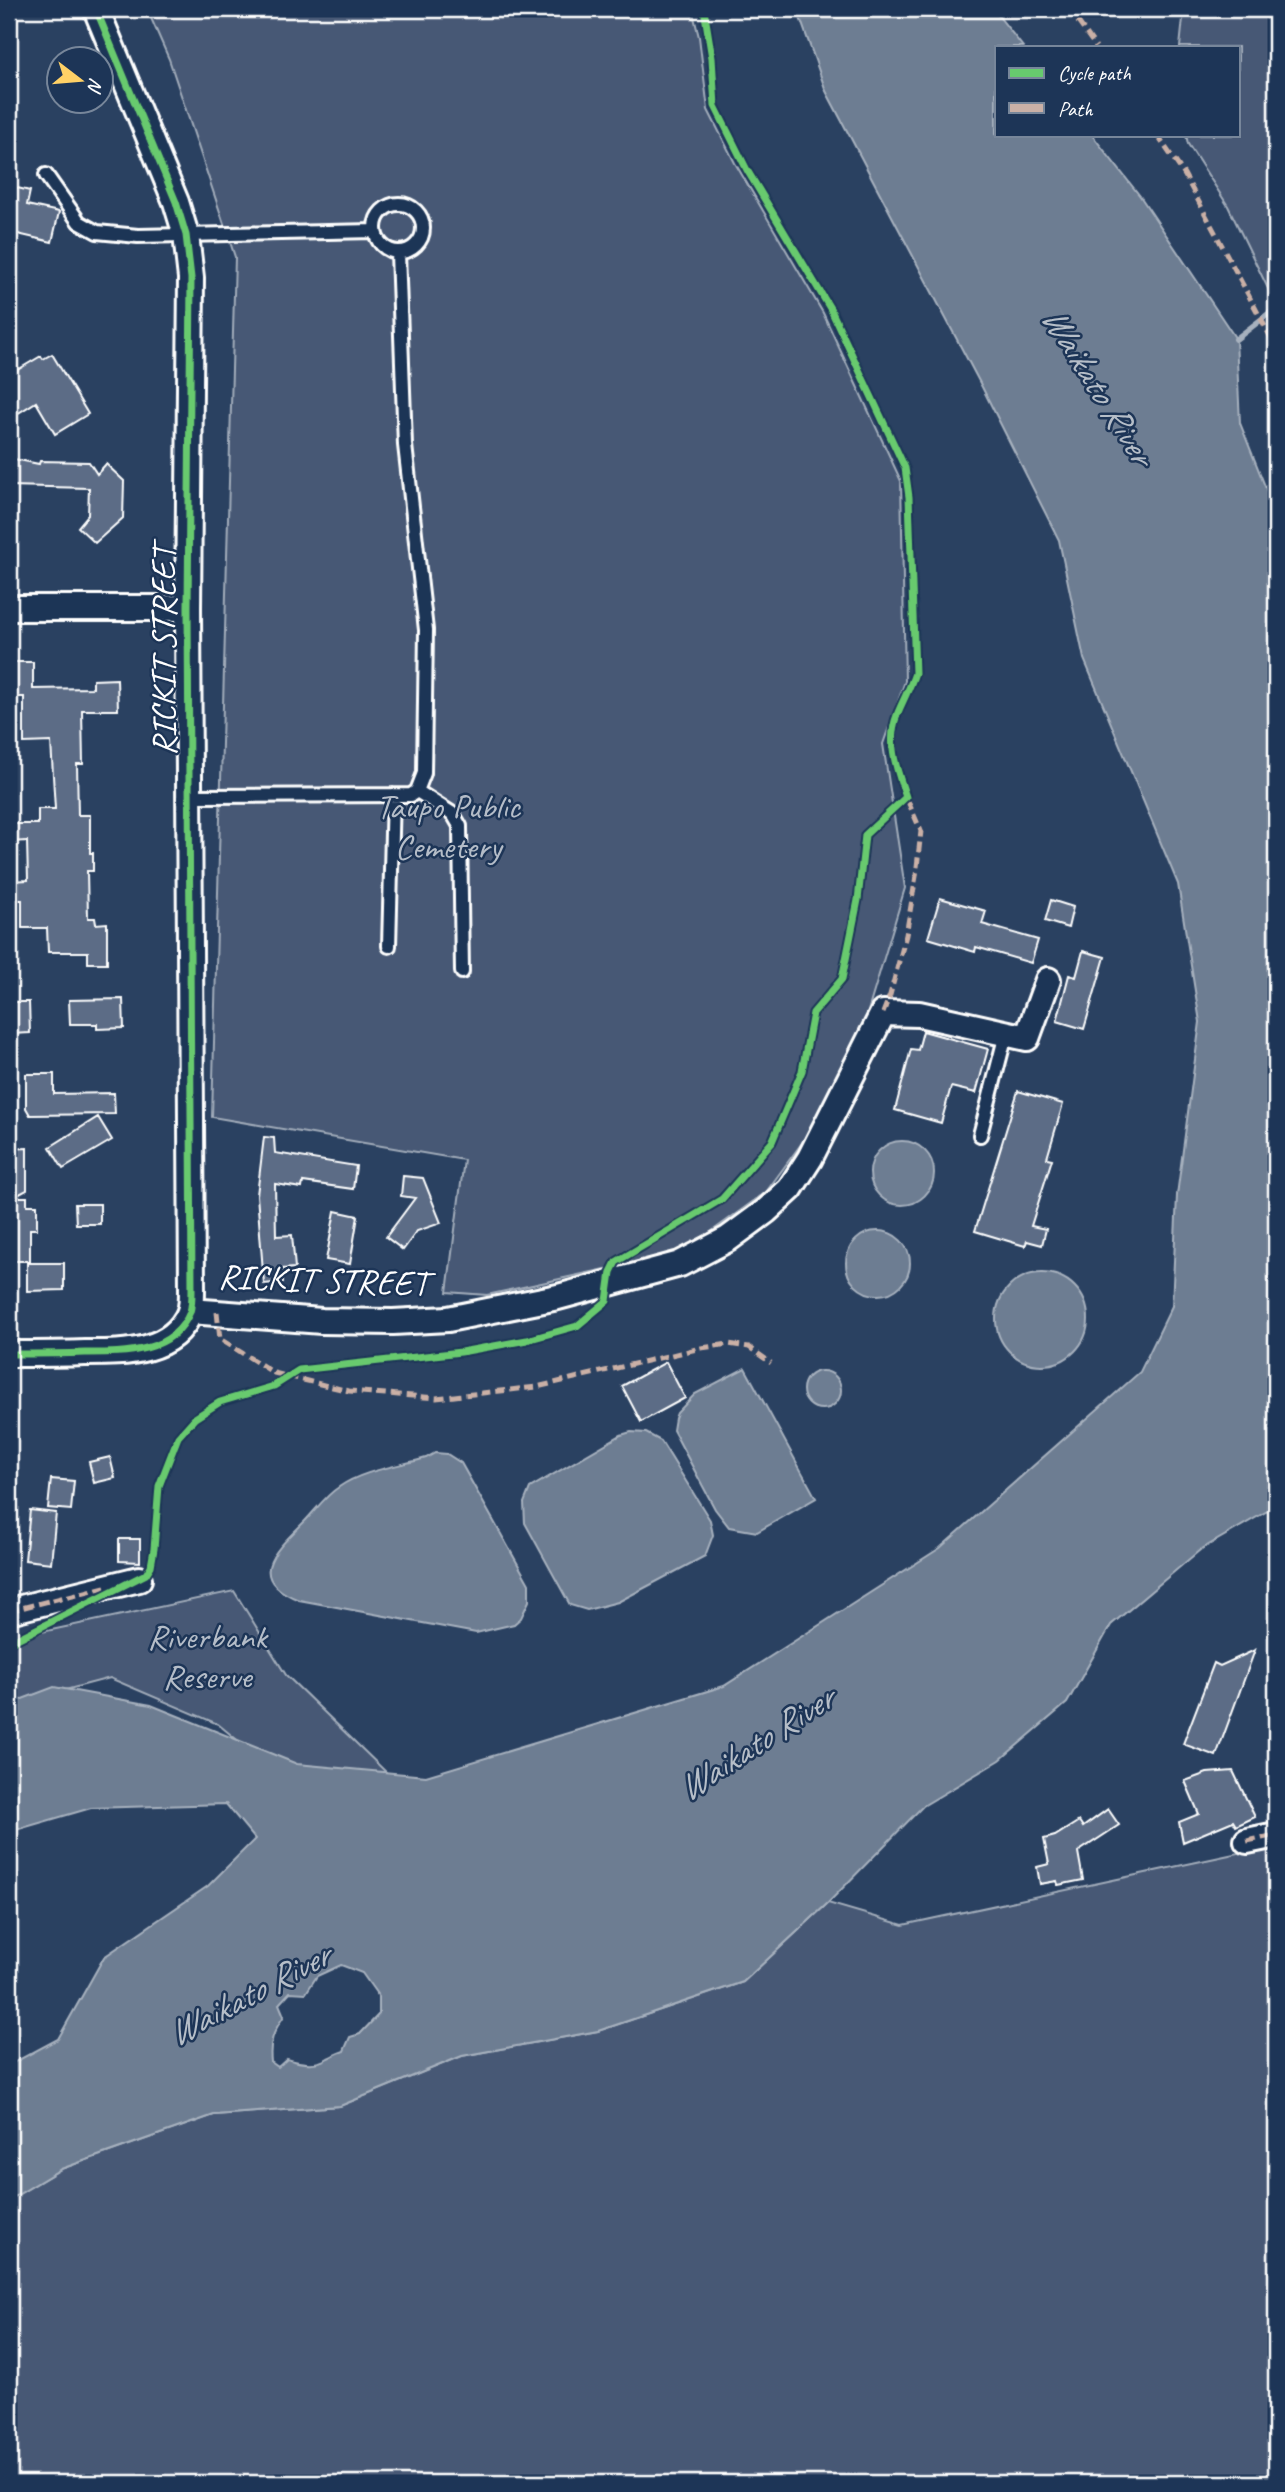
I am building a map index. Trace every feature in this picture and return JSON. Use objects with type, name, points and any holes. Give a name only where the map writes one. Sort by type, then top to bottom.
[{"type":"street","name":"RICKIT STREET","points":[[96,9],[176,202],[186,235],[191,278],[188,608],[190,1311],[322,1321],[393,1322],[448,1319],[558,1297],[680,1264],[728,1239],[790,1189],[810,1158],[883,1013],[919,1014],[1006,1034]]},
{"type":"street","points":[[9,608],[188,608]]},
{"type":"street","points":[[1006,1034],[1027,1038],[1048,980]]},
{"type":"street","points":[[9,1354],[121,1353],[148,1349],[165,1341],[180,1327],[190,1311]]},
{"type":"street","points":[[9,1611],[139,1579]]},
{"type":"street","points":[[1247,1841],[1276,1835]]},
{"type":"lane","points":[[46,175],[79,222],[97,232],[138,236],[374,230]]},
{"type":"lane","points":[[401,203],[411,206],[423,223],[418,244],[398,253],[382,246],[374,230],[375,220],[381,211],[390,205],[401,203]]},
{"type":"lane","points":[[190,796],[411,795],[418,791],[424,773],[426,630],[405,445],[398,253]]},
{"type":"lane","points":[[418,791],[453,814],[460,825],[461,972]]},
{"type":"lane","points":[[389,946],[393,795]]},
{"type":"lane","points":[[981,1135],[1006,1034]]},
{"type":"green space","name":"Taupo Public Cemetery","points":[[147,9],[692,9],[699,37],[708,110],[735,163],[823,313],[901,481],[905,681],[883,744],[905,888],[847,1081],[766,1192],[683,1252],[487,1295],[447,1292],[464,1160],[212,1117],[235,257],[169,59]]},
{"type":"green space","points":[[1184,9],[1275,9],[1276,305],[1228,206],[1188,144],[1186,136],[1240,136],[1240,46],[1180,46]]},
{"type":"green space","name":"Riverbank Reserve","points":[[234,1591],[286,1675],[389,1775],[265,1763],[218,1724],[110,1678],[9,1705],[9,1639]]},
{"type":"green space","points":[[1276,1845],[1276,2483],[9,2483],[9,2200],[61,2169],[214,2115],[340,2106],[462,2056],[598,2031],[743,1982],[828,1903],[903,1925]]},
{"type":"water","name":"Waikato River","points":[[797,9],[993,9],[1022,46],[995,46],[995,136],[1093,136],[1140,196],[1236,339],[1240,423],[1276,514],[1276,1506],[1200,1550],[1111,1625],[1067,1703],[1000,1760],[923,1806],[828,1903],[743,1982],[598,2031],[462,2056],[340,2106],[214,2115],[61,2169],[9,2200],[9,2065],[58,2039],[104,1957],[208,1886],[255,1839],[226,1804],[91,1808],[9,1832],[9,1704],[54,1687],[151,1705],[297,1764],[426,1776],[724,1686],[940,1548],[1140,1372],[1172,1306],[1177,1195],[1200,1022],[1178,884],[1084,659],[1059,540],[982,387],[826,91]],"holes":[[[341,1965],[362,1973],[379,1997],[379,2014],[360,2034],[350,2037],[344,2051],[313,2063],[287,2059],[278,2067],[271,2062],[273,2038],[284,2016],[279,2004],[290,1992],[306,1993],[317,1976]]]},
{"type":"water","points":[[896,1141],[908,1141],[925,1150],[932,1161],[932,1185],[925,1196],[908,1205],[896,1205],[884,1200],[875,1191],[870,1179],[870,1167],[875,1155],[884,1146]]},
{"type":"water","points":[[872,1231],[884,1231],[901,1240],[908,1251],[908,1275],[901,1286],[884,1295],[872,1295],[860,1290],[851,1281],[846,1269],[846,1257],[851,1245],[860,1236]]},
{"type":"water","points":[[1042,1273],[1060,1276],[1075,1286],[1085,1301],[1088,1319],[1085,1337],[1075,1352],[1060,1362],[1042,1365],[1024,1362],[1009,1352],[999,1337],[996,1319],[999,1301],[1009,1286],[1024,1276]]},
{"type":"water","points":[[745,1368],[816,1498],[757,1532],[729,1527],[715,1509],[673,1430],[677,1413],[695,1394]]},
{"type":"water","points":[[822,1371],[836,1376],[841,1390],[836,1404],[822,1409],[808,1404],[803,1390],[808,1376]]},
{"type":"water","points":[[631,1432],[646,1433],[661,1441],[710,1520],[713,1535],[705,1556],[618,1602],[587,1610],[570,1605],[525,1523],[524,1503],[530,1488],[621,1435]]},
{"type":"water","points":[[435,1453],[447,1454],[461,1463],[529,1584],[529,1601],[521,1618],[514,1624],[476,1633],[299,1600],[272,1582],[270,1563],[276,1553],[334,1490],[359,1476],[426,1458]]},
{"type":"building","points":[[9,186],[30,191],[27,205],[59,212],[52,242],[9,232]]},
{"type":"building","points":[[52,354],[88,414],[55,434],[36,402],[9,419],[9,375],[41,356],[43,359]]},
{"type":"building","points":[[9,458],[39,464],[40,461],[89,462],[97,474],[106,464],[124,481],[123,518],[95,543],[78,527],[88,515],[89,488],[9,486]]},
{"type":"building","points":[[9,662],[33,662],[33,689],[93,688],[93,680],[117,679],[118,710],[82,710],[83,764],[77,764],[78,815],[90,815],[90,853],[93,853],[93,871],[87,871],[88,918],[95,918],[96,924],[107,923],[107,963],[88,963],[88,952],[48,952],[47,928],[22,928],[22,900],[9,900],[9,881],[28,880],[27,841],[9,842],[9,824],[38,824],[38,809],[55,809],[51,742],[24,743],[24,697],[9,697]]},
{"type":"building","points":[[940,898],[986,911],[982,924],[1038,940],[1031,963],[976,947],[975,952],[928,938]]},
{"type":"building","points":[[1051,900],[1073,907],[1068,928],[1045,921]]},
{"type":"building","points":[[1083,951],[1105,957],[1084,1029],[1057,1021],[1069,975],[1076,977]]},
{"type":"building","points":[[123,999],[124,1028],[97,1029],[97,1024],[70,1024],[69,1000]]},
{"type":"building","points":[[11,1002],[29,1002],[30,1033],[11,1034]]},
{"type":"building","points":[[923,1031],[988,1049],[976,1093],[951,1087],[941,1123],[895,1110],[911,1049],[918,1050]]},
{"type":"building","points":[[26,1074],[54,1074],[54,1094],[114,1093],[115,1114],[30,1115],[26,1108]]},
{"type":"building","points":[[1018,1091],[1063,1104],[1047,1158],[1052,1159],[1031,1226],[1046,1229],[1042,1245],[1027,1241],[1025,1246],[975,1231]]},
{"type":"building","points":[[98,1117],[112,1140],[63,1169],[50,1147]]},
{"type":"building","points":[[264,1137],[274,1138],[275,1153],[356,1166],[353,1189],[303,1182],[302,1188],[275,1184],[276,1236],[292,1235],[295,1268],[282,1269],[283,1282],[264,1284],[257,1195]]},
{"type":"building","points":[[27,1148],[27,1190],[14,1197],[27,1197],[27,1205],[37,1205],[37,1229],[30,1229],[30,1261],[9,1261],[9,1149]]},
{"type":"building","points":[[403,1176],[423,1178],[441,1223],[417,1231],[403,1250],[386,1237],[415,1198],[401,1196]]},
{"type":"building","points":[[75,1204],[100,1204],[100,1224],[76,1224]]},
{"type":"building","points":[[335,1211],[358,1216],[350,1264],[326,1260]]},
{"type":"building","points":[[27,1263],[64,1263],[64,1290],[27,1291]]},
{"type":"building","points":[[666,1362],[685,1398],[641,1422],[622,1386]]},
{"type":"building","points":[[110,1457],[115,1478],[94,1483],[89,1462]]},
{"type":"building","points":[[51,1479],[74,1481],[71,1510],[48,1508]]},
{"type":"building","points":[[30,1510],[56,1513],[51,1563],[25,1560]]},
{"type":"building","points":[[119,1539],[140,1539],[140,1562],[119,1561]]},
{"type":"building","points":[[1255,1650],[1216,1756],[1183,1744],[1214,1663],[1220,1666]]},
{"type":"building","points":[[1233,1771],[1255,1817],[1236,1826],[1233,1821],[1183,1842],[1179,1822],[1199,1814],[1185,1781],[1207,1773]]},
{"type":"building","points":[[1108,1809],[1119,1825],[1078,1852],[1083,1880],[1058,1885],[1057,1881],[1040,1884],[1037,1867],[1049,1864],[1044,1839],[1055,1836],[1079,1821],[1083,1827]]},
{"type":"waterway","points":[[1236,339],[1276,308]]},
{"type":"marked path","points":[[1069,9],[1095,46]]},
{"type":"marked path","points":[[1158,136],[1184,174],[1276,347]]},
{"type":"marked path","points":[[883,1013],[906,935],[921,831],[906,797]]},
{"type":"marked path","points":[[217,1312],[220,1339],[274,1373],[349,1391],[436,1398],[537,1387],[701,1348],[729,1344],[749,1347],[771,1363]]},
{"type":"marked path","points":[[9,1611],[105,1587]]},
{"type":"marked path","points":[[1247,1841],[1276,1835]]},
{"type":"cycle path","points":[[9,1354],[115,1352],[145,1348],[172,1336],[182,1326],[190,1312],[192,1301],[188,608],[191,278],[186,235],[176,202],[96,9]]},
{"type":"cycle path","points":[[9,1643],[146,1574],[151,1566],[154,1549],[159,1486],[178,1437],[195,1418],[220,1402],[274,1386],[299,1370],[461,1352],[527,1340],[577,1326],[607,1301],[611,1272],[616,1262],[722,1199],[772,1142],[802,1071],[813,1013],[842,979],[858,900],[865,835],[906,797],[894,756],[892,736],[897,715],[915,673],[909,497],[905,468],[831,310],[747,170],[715,106],[712,58],[704,9]]}]
